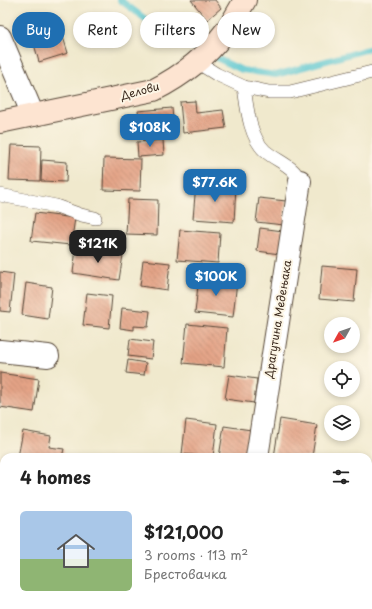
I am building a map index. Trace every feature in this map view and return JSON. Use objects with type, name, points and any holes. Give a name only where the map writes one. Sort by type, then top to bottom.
[{"type":"street","name":"Делови","points":[[0,122],[154,90],[170,82],[200,60],[226,31],[245,0]]},
{"type":"street","points":[[0,37],[32,115]]},
{"type":"street","name":"Драгутина Медењака","points":[[258,453],[300,181]]},
{"type":"street","points":[[0,351],[48,356]]},
{"type":"lane","points":[[200,60],[216,74],[244,87],[269,92],[290,92],[372,72]]},
{"type":"lane","points":[[244,87],[249,115],[258,142],[266,151],[295,172],[300,181]]},
{"type":"lane","points":[[0,195],[56,206],[81,215],[95,218]]},
{"type":"building","points":[[191,0],[215,0],[221,8],[209,18],[209,12],[201,12]]},
{"type":"building","points":[[65,43],[68,53],[39,62],[35,48],[65,48]]},
{"type":"building","points":[[195,101],[196,113],[223,110],[226,128],[183,133],[180,102]]},
{"type":"building","points":[[172,108],[174,131],[141,134],[138,111]]},
{"type":"building","points":[[163,140],[164,155],[138,157],[137,142]]},
{"type":"building","points":[[11,145],[41,146],[40,181],[9,180]]},
{"type":"building","points":[[104,158],[141,159],[140,191],[103,190]]},
{"type":"building","points":[[42,160],[67,162],[66,182],[41,181]]},
{"type":"building","points":[[196,183],[236,186],[234,222],[193,219]]},
{"type":"building","points":[[259,198],[286,201],[284,225],[256,222]]},
{"type":"building","points":[[128,199],[158,200],[157,235],[126,234]]},
{"type":"building","points":[[35,213],[75,218],[71,245],[31,241]]},
{"type":"building","points":[[260,228],[283,231],[280,254],[257,251]]},
{"type":"building","points":[[180,230],[220,233],[218,263],[177,260]]},
{"type":"building","points":[[76,249],[123,255],[119,280],[73,273]]},
{"type":"building","points":[[143,260],[170,263],[167,290],[140,286]]},
{"type":"building","points":[[322,266],[357,269],[354,302],[319,299]]},
{"type":"building","points":[[0,272],[14,274],[10,312],[0,311]]},
{"type":"building","points":[[199,276],[237,281],[233,317],[195,313]]},
{"type":"building","points":[[26,283],[52,287],[48,319],[22,315]]},
{"type":"building","points":[[87,293],[112,296],[109,328],[83,325]]},
{"type":"building","points":[[122,308],[150,311],[148,327],[134,326],[134,330],[120,328]]},
{"type":"building","points":[[187,324],[227,328],[224,367],[183,363]]},
{"type":"building","points":[[130,339],[153,342],[151,359],[128,356]]},
{"type":"building","points":[[128,360],[146,363],[144,375],[126,373]]},
{"type":"building","points":[[0,373],[39,379],[34,412],[0,407]]},
{"type":"building","points":[[229,375],[257,379],[254,403],[225,399]]},
{"type":"building","points":[[280,419],[317,425],[313,453],[275,453]]},
{"type":"building","points":[[186,420],[217,424],[213,453],[182,453]]},
{"type":"building","points":[[224,426],[251,430],[247,453],[220,453]]},
{"type":"building","points":[[23,431],[51,436],[49,447],[64,449],[63,453],[19,453]]},
{"type":"waterway","points":[[120,0],[156,27],[202,51]]},
{"type":"waterway","points":[[210,55],[242,70],[276,75],[372,48]]}]
